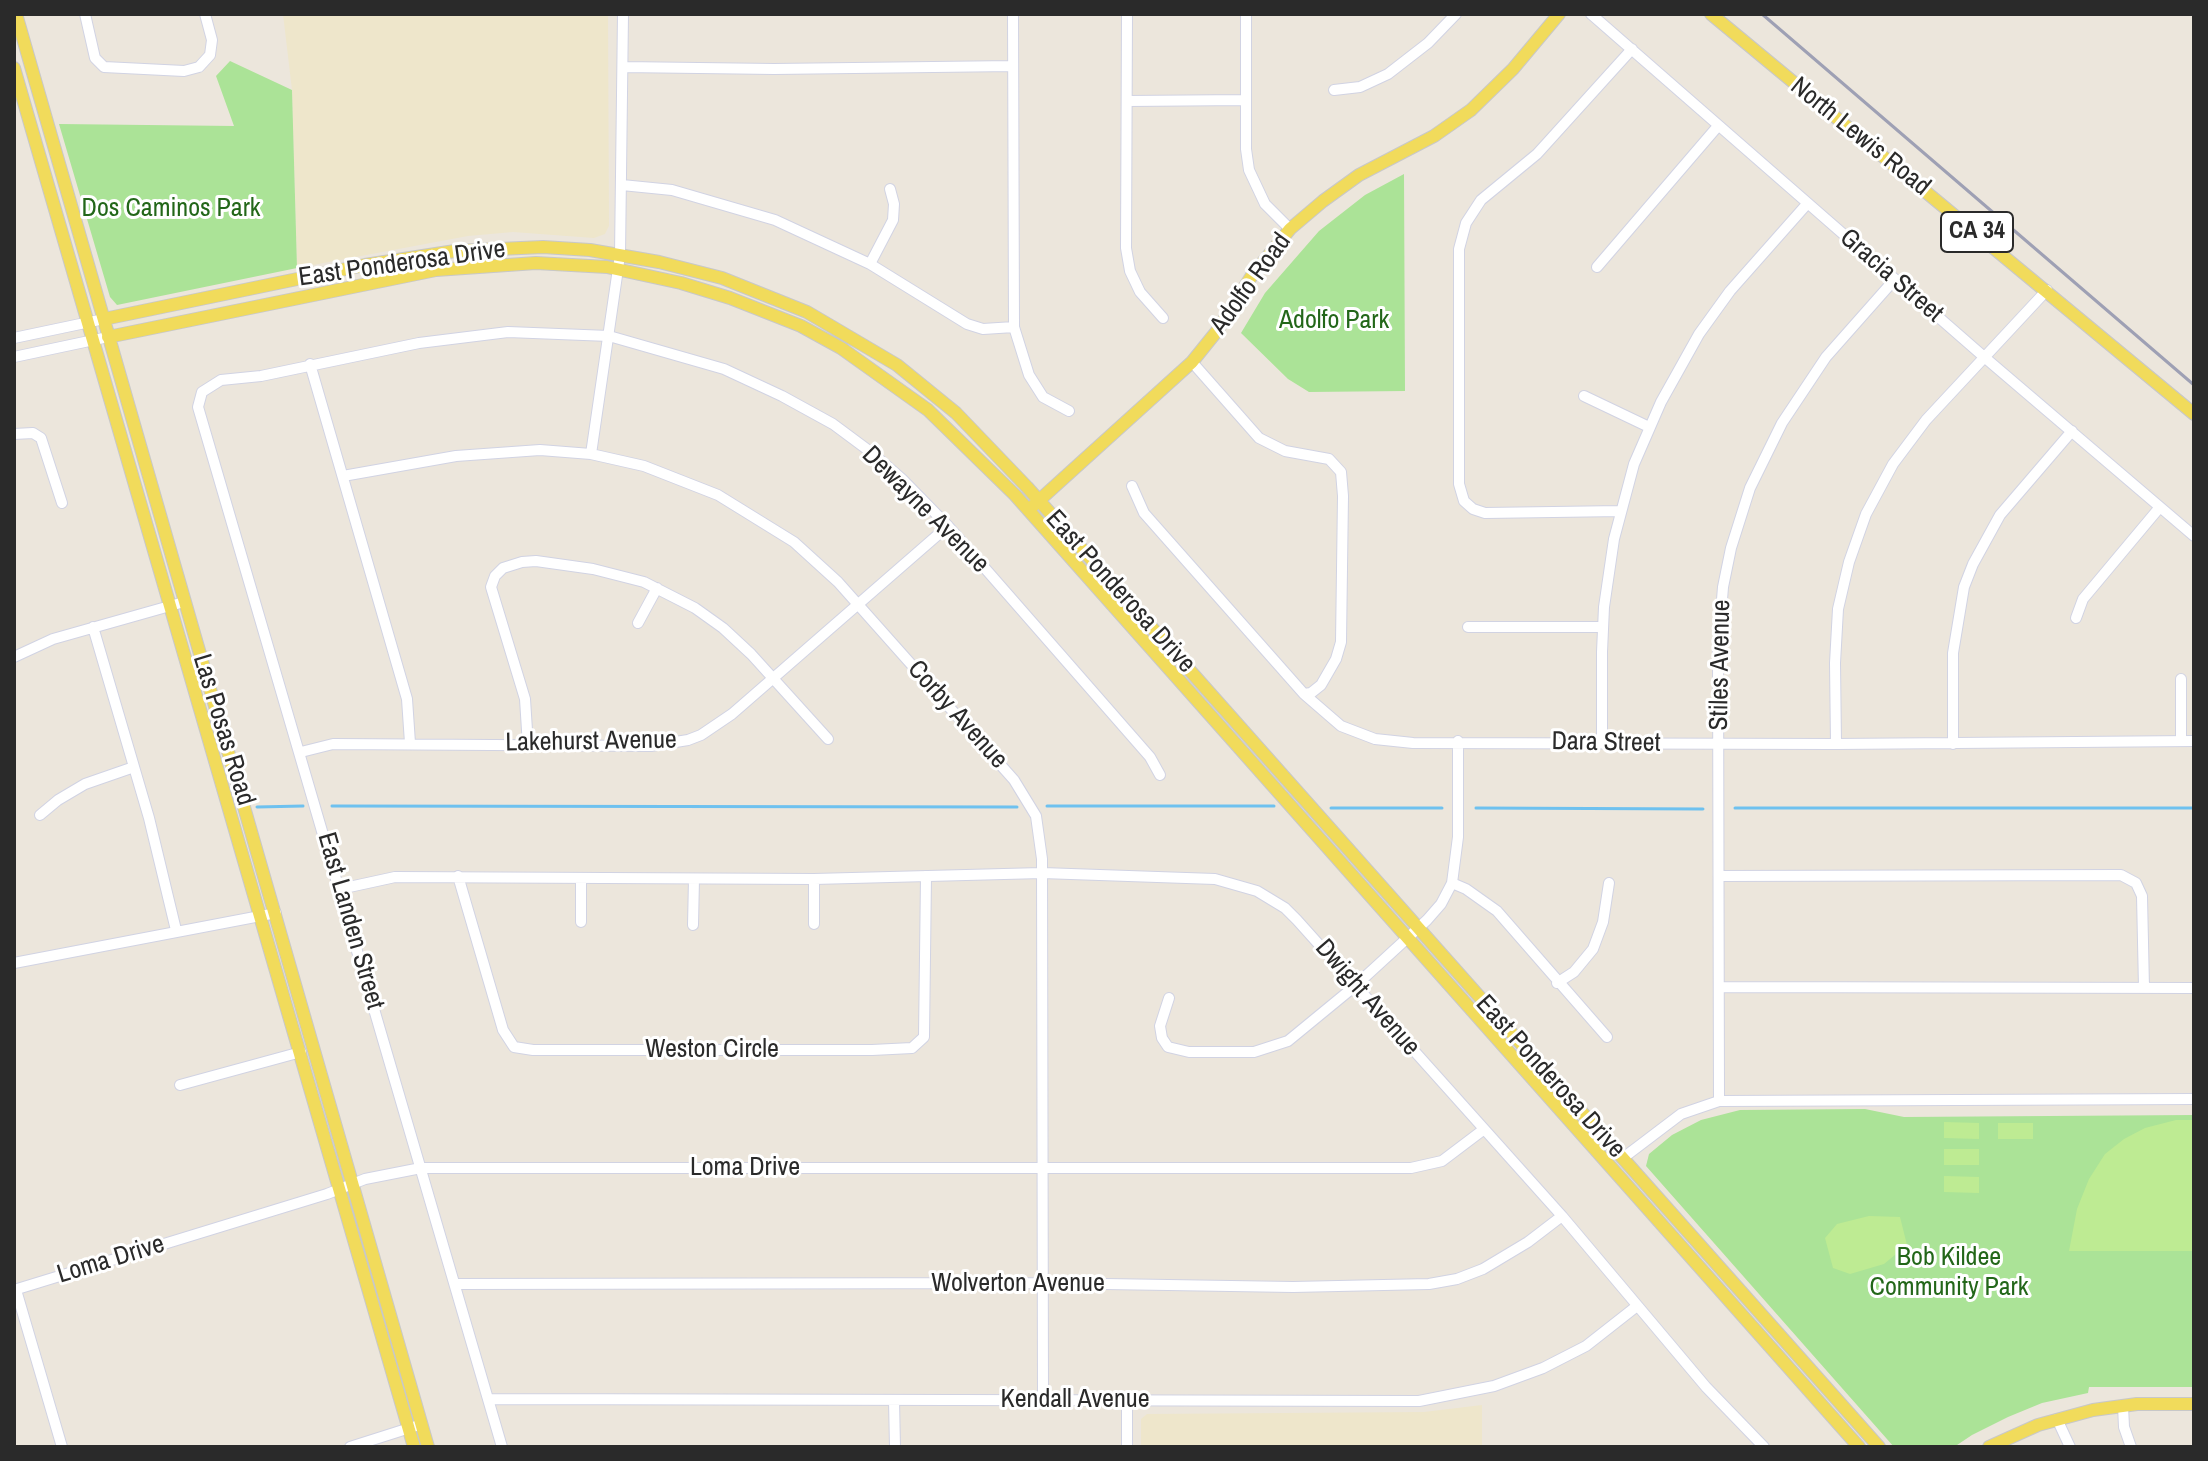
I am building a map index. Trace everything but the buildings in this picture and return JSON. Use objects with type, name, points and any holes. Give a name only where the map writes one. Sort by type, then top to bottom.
[{"type":"main road","name":"Las Posas Road","points":[[16,14],[428,1447]]},
{"type":"main road","name":"Adolfo Road","points":[[1028,510],[1192,362],[1217,331],[1251,277],[1290,229],[1359,175],[1434,136],[1471,110],[1513,69],[1559,14]]},
{"type":"main road","name":"North Lewis Road","points":[[1711,14],[2194,414]]},
{"type":"main road","name":"Las Posas Road","points":[[14,68],[414,1447]]},
{"type":"main road","points":[[23,98],[33,99],[55,175],[66,188]]},
{"type":"main road","name":"East Ponderosa Drive","points":[[104,319],[365,265],[455,251],[543,247],[620,255],[722,278],[784,301],[839,329],[897,365],[929,388],[985,441],[1039,500],[1879,1447]]},
{"type":"main road","name":"East Ponderosa Drive","points":[[108,337],[448,268],[536,263],[619,269],[730,298],[801,326],[841,348],[928,410],[1028,510],[1859,1447]]},
{"type":"main road","points":[[1611,1168],[1623,1158]]},
{"type":"main road","points":[[1989,1447],[2057,1419],[2123,1406],[2194,1404]]},
{"type":"street","points":[[85,14],[95,58],[104,67],[184,71],[199,67],[212,50],[205,14]]},
{"type":"street","points":[[591,454],[619,269],[623,14]]},
{"type":"street","points":[[1013,14],[1014,327],[1020,353],[1043,397],[1069,411]]},
{"type":"street","points":[[1127,14],[1127,260],[1140,292],[1163,318]]},
{"type":"street","points":[[1246,14],[1246,149],[1252,178],[1265,204],[1290,229]]},
{"type":"street","points":[[1334,90],[1360,87],[1395,70],[1428,43],[1456,14]]},
{"type":"street","name":"Gracia Street","points":[[1591,14],[2194,536]]},
{"type":"street","points":[[1621,511],[1485,513],[1464,501],[1459,484],[1459,264],[1463,231],[1481,200],[1537,154],[1632,49]]},
{"type":"street","points":[[623,67],[1013,66]]},
{"type":"street","points":[[1127,101],[1246,100]]},
{"type":"street","points":[[1597,267],[1718,126]]},
{"type":"street","points":[[622,185],[672,190],[736,207],[823,240],[870,264],[967,324],[983,329],[1014,327]]},
{"type":"street","points":[[870,264],[893,220],[894,204],[890,189]]},
{"type":"street","points":[[1602,743],[1602,627],[1610,563],[1634,464],[1649,427],[1699,334],[1745,272],[1807,204]]},
{"type":"street","name":"Stiles Avenue","points":[[1719,1101],[1719,615],[1731,548],[1750,488],[1770,444],[1803,389],[1826,357],[1895,279]]},
{"type":"street","points":[[1836,744],[1836,629],[1843,585],[1855,543],[1875,496],[1899,455],[1926,420],[2047,290]]},
{"type":"street","points":[[14,338],[104,319]]},
{"type":"street","name":"Dewayne Avenue","points":[[200,396],[207,387],[221,380],[261,376],[310,364],[481,334],[530,332],[609,336],[724,369],[811,412],[872,453],[948,526],[1150,757],[1160,775]]},
{"type":"street","points":[[14,357],[108,337]]},
{"type":"street","points":[[1192,362],[1259,438],[1285,451],[1329,459],[1341,472],[1341,642],[1336,659],[1321,685],[1304,694]]},
{"type":"street","points":[[310,364],[407,699],[410,743]]},
{"type":"street","name":"East Landen Street","points":[[200,396],[198,407],[502,1447]]},
{"type":"street","points":[[1584,396],[1649,427]]},
{"type":"street","points":[[1953,744],[1953,653],[1961,602],[1973,564],[2000,515],[2072,431]]},
{"type":"street","points":[[14,434],[33,433],[41,438],[62,503]]},
{"type":"street","name":"Corby Avenue","points":[[343,476],[475,453],[540,450],[591,454],[644,466],[718,495],[794,542],[858,604],[1014,780],[1036,816],[1041,837],[1043,1399]]},
{"type":"street","name":"Dara Street","points":[[1132,486],[1144,513],[1304,694],[1341,726],[1375,739],[1413,743],[1719,744],[2194,741]]},
{"type":"street","points":[[2076,618],[2083,599],[2160,507]]},
{"type":"street","name":"Lakehurst Avenue","points":[[301,752],[333,744],[651,746],[688,740],[715,727],[774,679],[948,526]]},
{"type":"street","points":[[528,746],[525,699],[492,595],[493,580],[499,571],[509,564],[522,562],[566,564],[614,574],[657,588],[695,608],[723,628],[828,739]]},
{"type":"street","points":[[638,623],[657,588]]},
{"type":"street","points":[[14,657],[40,644],[184,602]]},
{"type":"street","points":[[93,627],[134,767],[176,930]]},
{"type":"street","points":[[1468,627],[1602,627]]},
{"type":"street","points":[[2181,679],[2181,741]]},
{"type":"street","points":[[1169,998],[1160,1026],[1162,1038],[1168,1047],[1189,1052],[1254,1052],[1288,1041],[1355,986],[1441,904],[1452,883],[1457,864],[1458,741]]},
{"type":"street","points":[[40,815],[71,791],[134,767]]},
{"type":"street","name":"Dwight Avenue","points":[[340,889],[386,878],[458,876],[814,879],[1042,873],[1215,879],[1241,885],[1270,897],[1285,908],[1562,1216],[1706,1387],[1764,1447]]},
{"type":"street","points":[[1719,876],[2121,875],[2136,883],[2142,896],[2144,988]]},
{"type":"street","name":"Weston Circle","points":[[458,876],[503,1030],[514,1047],[533,1050],[872,1050],[912,1048],[924,1037],[926,876]]},
{"type":"street","points":[[581,879],[581,922]]},
{"type":"street","points":[[693,925],[694,879]]},
{"type":"street","points":[[814,879],[814,924]]},
{"type":"street","points":[[1452,883],[1497,911],[1607,1037]]},
{"type":"street","points":[[1557,983],[1574,972],[1593,949],[1603,922],[1609,883]]},
{"type":"street","points":[[14,963],[276,913]]},
{"type":"street","points":[[1719,987],[2194,988]]},
{"type":"street","points":[[180,1085],[301,1052]]},
{"type":"street","points":[[1623,1158],[1681,1114],[1719,1101],[2194,1099]]},
{"type":"street","name":"Loma Drive","points":[[15,1290],[381,1174],[421,1168],[1411,1168],[1442,1161],[1483,1130]]},
{"type":"street","name":"Wolverton Avenue","points":[[455,1284],[1043,1283],[1293,1287],[1429,1284],[1457,1279],[1483,1269],[1528,1242],[1562,1216]]},
{"type":"street","points":[[15,1290],[62,1447]]},
{"type":"street","name":"Kendall Avenue","points":[[488,1399],[1407,1401],[1443,1398],[1494,1386],[1543,1368],[1586,1346],[1637,1306]]},
{"type":"street","points":[[1127,1399],[1127,1447]]},
{"type":"street","points":[[894,1400],[895,1447]]},
{"type":"street","points":[[2123,1406],[2124,1427],[2131,1447]]},
{"type":"street","points":[[2057,1419],[2070,1447]]},
{"type":"street","points":[[350,1447],[422,1425]]},
{"type":"shaded area","points":[[283,14],[608,14],[609,226],[605,234],[594,238],[513,232],[468,236],[297,268],[292,90]]},
{"type":"shaded area","points":[[1482,1405],[1482,1447],[1141,1447],[1141,1419],[1147,1414],[1424,1412]]},
{"type":"green space","name":"Dos Caminos Park","points":[[230,61],[292,90],[297,268],[117,305],[110,297],[59,124],[234,126],[216,76]]},
{"type":"green space","name":"Adolfo Park","points":[[1404,174],[1405,391],[1309,392],[1288,379],[1241,333],[1265,293],[1319,231],[1365,195]]},
{"type":"green space","name":"Bob Kildee Community Park","points":[[1865,1109],[1904,1117],[2194,1115],[2194,1387],[2089,1387],[2088,1393],[2042,1403],[2008,1417],[1954,1447],[1894,1447],[1646,1166],[1649,1154],[1672,1135],[1701,1120],[1740,1110]]},
{"type":"green space","points":[[2176,1120],[2194,1120],[2194,1251],[2069,1251],[2077,1209],[2089,1179],[2105,1154],[2145,1128]]},
{"type":"green space","points":[[1944,1122],[1979,1123],[1979,1139],[1944,1138]]},
{"type":"green space","points":[[1998,1123],[2033,1123],[2033,1139],[1998,1139]]},
{"type":"green space","points":[[1944,1149],[1979,1149],[1979,1165],[1944,1165]]},
{"type":"green space","points":[[1944,1176],[1979,1177],[1979,1193],[1944,1192]]},
{"type":"green space","points":[[1869,1216],[1900,1217],[1907,1245],[1884,1264],[1850,1274],[1833,1268],[1825,1238],[1837,1224]]},
{"type":"waterway","points":[[257,807],[303,806]]},
{"type":"waterway","points":[[332,806],[1017,807]]},
{"type":"waterway","points":[[1047,806],[1274,806]]},
{"type":"waterway","points":[[1331,808],[1442,808]]},
{"type":"waterway","points":[[1476,808],[1703,809]]},
{"type":"waterway","points":[[1735,808],[2194,808]]},
{"type":"railway","points":[[1762,14],[2194,385]]}]
